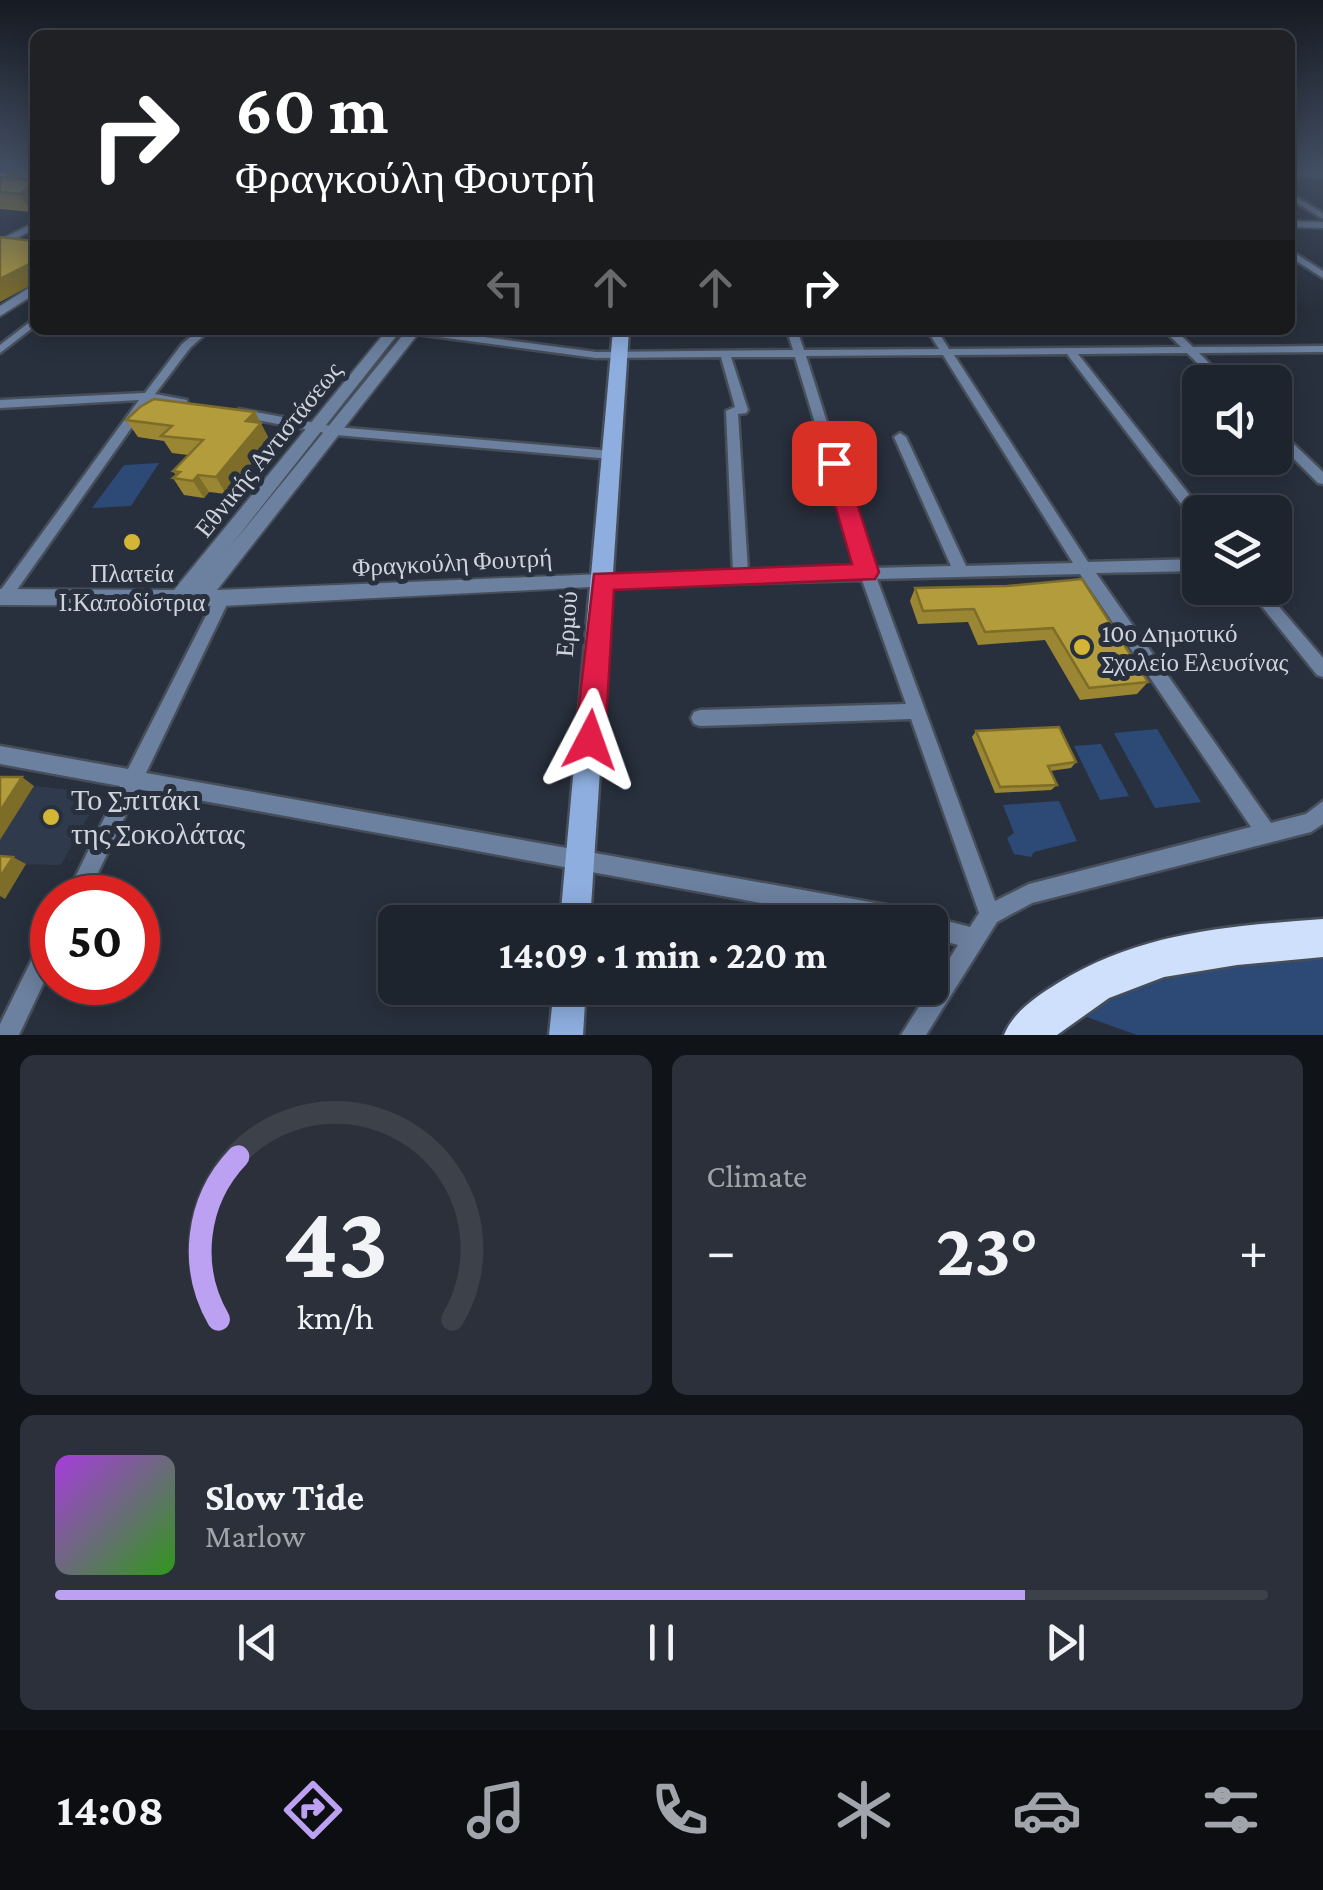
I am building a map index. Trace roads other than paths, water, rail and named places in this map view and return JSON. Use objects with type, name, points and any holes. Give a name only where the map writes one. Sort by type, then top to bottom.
[{"type":"highway","points":[[1025,1035],[1089,983],[1135,963],[1200,949],[1323,938]]},
{"type":"main road","name":"Ερμού","points":[[577,905],[621,335]]},
{"type":"main road","points":[[566,1035],[569,1005]]},
{"type":"street","points":[[1295,224],[1323,226]]},
{"type":"street","points":[[0,244],[30,228]]},
{"type":"street","points":[[1295,256],[1323,275]]},
{"type":"street","points":[[0,312],[30,291]]},
{"type":"street","points":[[0,350],[30,325]]},
{"type":"street","points":[[2,597],[148,396],[198,335]]},
{"type":"street","name":"Εθνικής Αντιστάσεως","points":[[179,598],[390,335]]},
{"type":"street","name":"Εθνικής Αντιστάσεως","points":[[200,598],[408,335]]},
{"type":"street","points":[[453,335],[619,355],[1323,349]]},
{"type":"street","points":[[794,335],[867,572],[990,915]]},
{"type":"street","points":[[935,335],[1085,570],[1266,831]]},
{"type":"street","points":[[1174,335],[1205,365]]},
{"type":"street","points":[[1071,352],[1182,495]]},
{"type":"street","points":[[725,354],[742,410],[732,411],[741,578]]},
{"type":"street","points":[[0,404],[148,396],[205,407]]},
{"type":"street","points":[[224,410],[336,431],[611,455]]},
{"type":"street","points":[[900,437],[960,569]]},
{"type":"street","points":[[1292,450],[1323,480]]},
{"type":"street","name":"Φραγκούλη Φουτρή","points":[[2,597],[222,598],[867,572],[1182,566]]},
{"type":"street","points":[[86,875],[222,598]]},
{"type":"street","points":[[1269,605],[1323,670]]},
{"type":"street","points":[[700,718],[918,711]]},
{"type":"street","points":[[0,755],[829,905]]},
{"type":"street","points":[[913,1035],[990,915],[1028,894],[1311,822],[1323,810]]},
{"type":"street","points":[[948,931],[973,939]]},
{"type":"street","points":[[7,1035],[30,987]]},
{"type":"place","name":"Πλατεία Ι.Καποδίστρια","points":[[132,542]]},
{"type":"place","name":"10ο Δημοτικό Σχολείο Ελευσίνας","points":[[1082,647]]},
{"type":"place","name":"Το Σπιτάκι της Σοκολάτας","points":[[51,817]]}]
